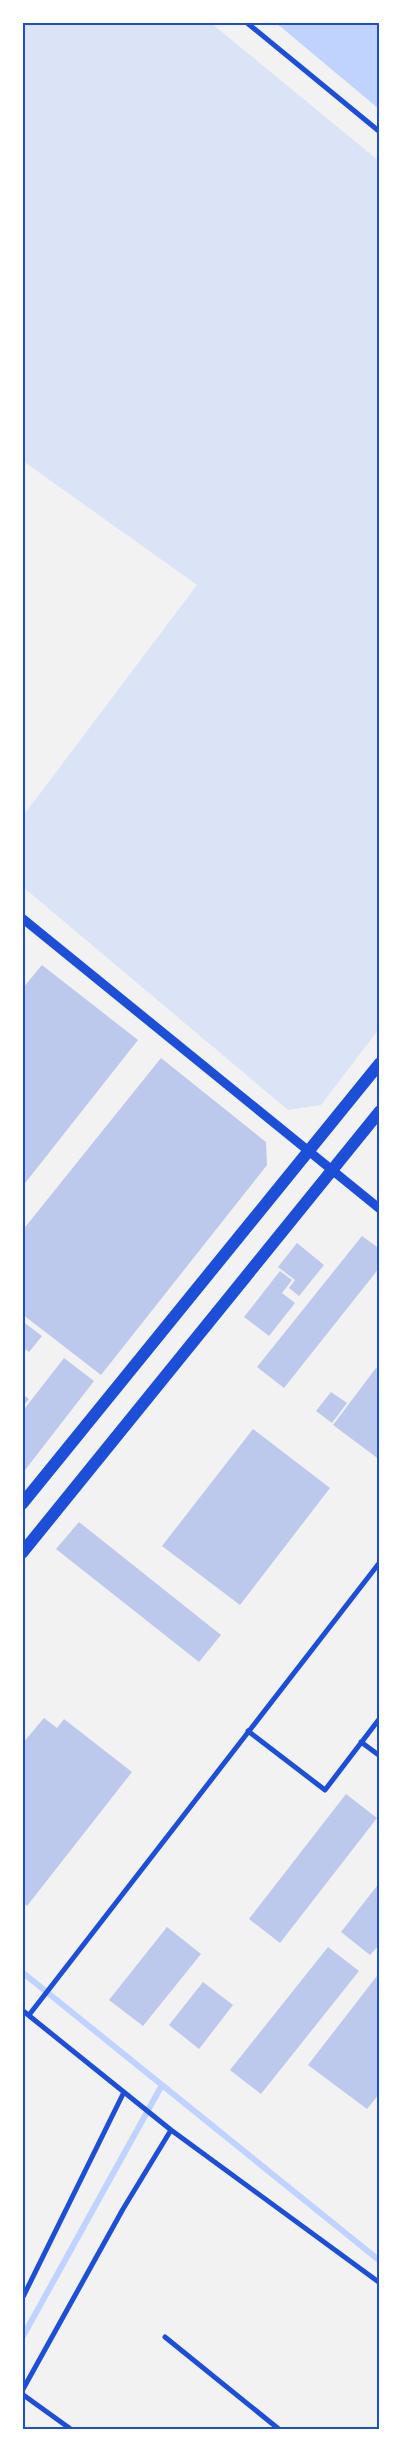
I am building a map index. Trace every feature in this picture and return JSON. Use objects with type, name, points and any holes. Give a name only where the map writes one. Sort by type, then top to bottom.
[{"type":"main road","points":[[22,1504],[380,1063]]},
{"type":"main road","points":[[22,1553],[380,1111]]},
{"type":"street","points":[[246,22],[380,132]]},
{"type":"street","points":[[22,918],[380,1209]]},
{"type":"street","points":[[29,2015],[380,1562]]},
{"type":"street","points":[[248,1732],[325,1790],[380,1718]]},
{"type":"street","points":[[361,1742],[380,1756]]},
{"type":"street","points":[[22,2010],[171,2130],[380,2283]]},
{"type":"street","points":[[22,2299],[124,2092]]},
{"type":"street","points":[[72,2430],[22,2392],[123,2209],[171,2130]]},
{"type":"street","points":[[165,2337],[280,2430]]},
{"type":"shaded area","points":[[23,22],[211,23],[379,161],[379,1029],[321,1105],[288,1110],[23,887],[23,816],[197,585],[23,461]]},
{"type":"water","points":[[275,23],[379,23],[379,109],[281,27]]},
{"type":"building","points":[[42,965],[138,1040],[22,1187],[22,989]]},
{"type":"building","points":[[161,1058],[266,1142],[267,1165],[101,1375],[22,1314],[22,1231]]},
{"type":"building","points":[[362,1236],[380,1249],[380,1267],[284,1388],[257,1367]]},
{"type":"building","points":[[297,1243],[324,1265],[299,1296],[289,1288],[295,1280],[278,1267]]},
{"type":"building","points":[[280,1271],[292,1280],[282,1293],[295,1303],[269,1336],[244,1317]]},
{"type":"building","points":[[22,1321],[42,1336],[29,1352],[22,1347]]},
{"type":"building","points":[[64,1358],[94,1381],[22,1474],[22,1412]]},
{"type":"building","points":[[376,1368],[380,1371],[380,1460],[333,1425]]},
{"type":"building","points":[[331,1392],[347,1403],[332,1423],[316,1411]]},
{"type":"building","points":[[22,1394],[29,1399],[22,1407]]},
{"type":"building","points":[[253,1429],[330,1488],[240,1605],[162,1546]]},
{"type":"building","points":[[79,1522],[221,1635],[199,1662],[56,1549]]},
{"type":"building","points":[[44,1718],[57,1728],[64,1719],[132,1772],[27,1906],[22,1902],[22,1744]]},
{"type":"building","points":[[346,1794],[377,1818],[280,1943],[249,1919]]},
{"type":"building","points":[[380,1882],[380,1944],[370,1955],[341,1932]]},
{"type":"building","points":[[167,1927],[201,1954],[143,2026],[109,2000]]},
{"type":"building","points":[[328,1947],[359,1971],[261,2094],[230,2070]]},
{"type":"building","points":[[380,1972],[380,2093],[367,2109],[308,2065]]},
{"type":"building","points":[[203,1982],[233,2005],[199,2049],[169,2025]]},
{"type":"waterway","points":[[22,1972],[380,2261]]},
{"type":"waterway","points":[[22,2338],[162,2085]]}]
